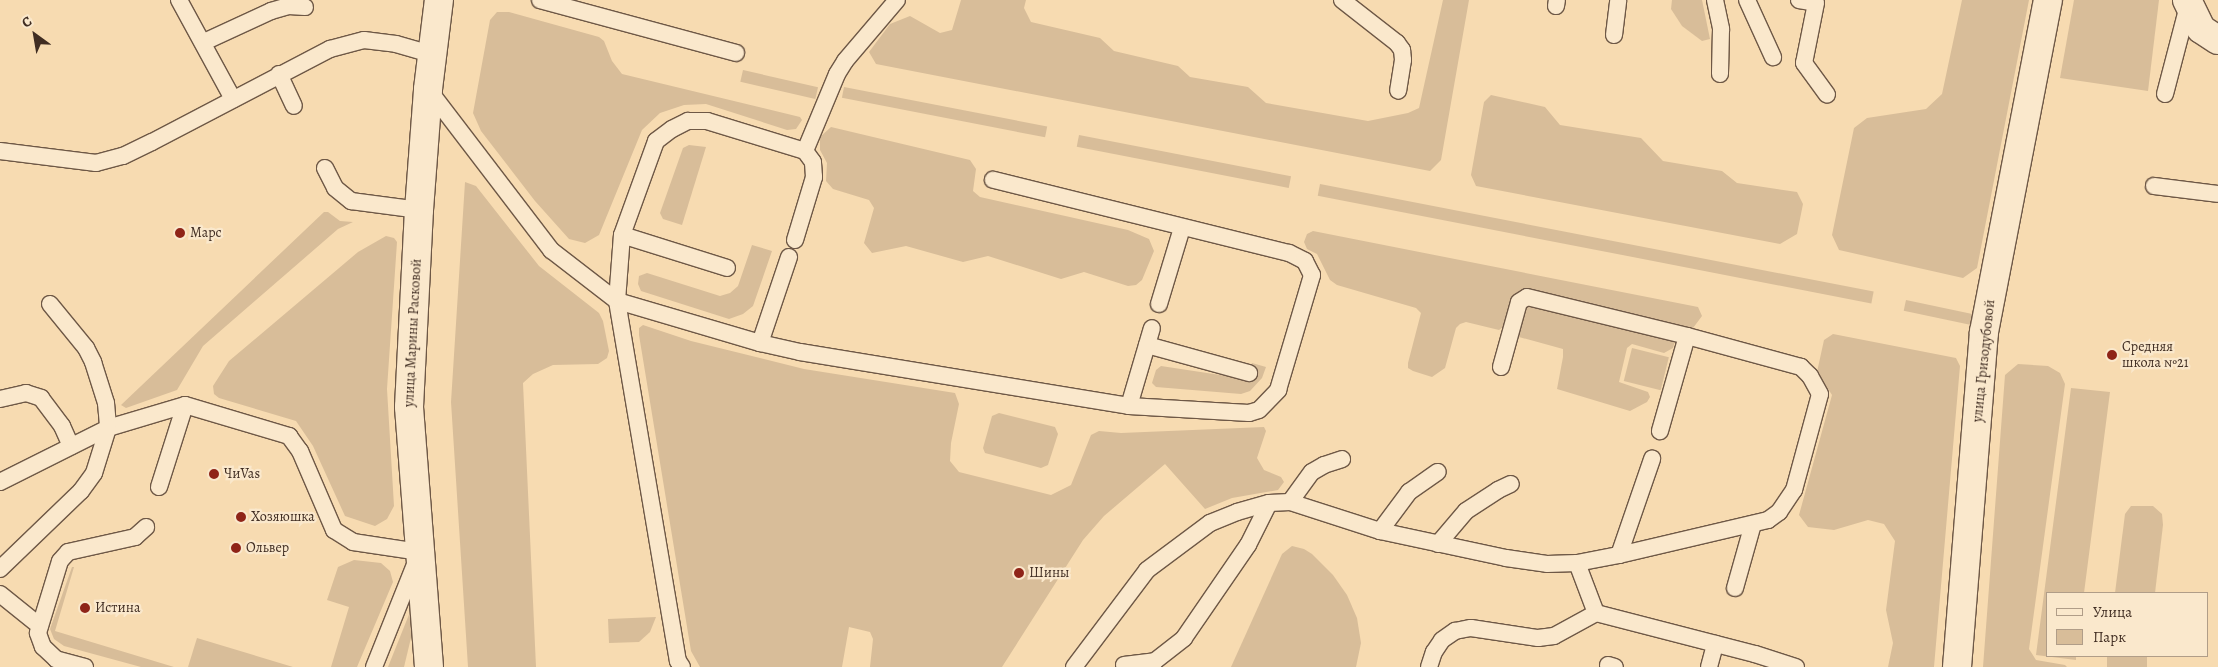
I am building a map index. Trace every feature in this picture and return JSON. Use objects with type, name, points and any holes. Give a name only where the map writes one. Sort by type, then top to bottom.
[{"type":"street","name":"улица Марины Расковой","points":[[429,667],[409,407],[419,210],[428,88],[439,0]]},
{"type":"street","name":"улица Гризодубовой","points":[[1957,667],[1984,332],[2048,0]]},
{"type":"street","points":[[2187,3],[2201,29],[2218,40]]},
{"type":"lane","points":[[179,0],[204,42],[232,99]]},
{"type":"lane","points":[[540,0],[736,53]]},
{"type":"lane","points":[[805,151],[837,74],[845,61],[897,0]]},
{"type":"lane","points":[[1342,0],[1402,50],[1403,60],[1398,91]]},
{"type":"lane","points":[[1614,35],[1618,0]]},
{"type":"lane","points":[[1715,0],[1721,29],[1720,74]]},
{"type":"lane","points":[[1747,0],[1773,57]]},
{"type":"lane","points":[[1799,0],[1817,2],[1804,63],[1827,95]]},
{"type":"lane","points":[[2165,94],[2187,3]]},
{"type":"lane","points":[[204,42],[271,11],[289,6],[305,7]]},
{"type":"lane","points":[[0,151],[96,163],[123,156],[330,48],[364,40],[396,44],[432,54]]},
{"type":"lane","points":[[279,74],[294,106]]},
{"type":"lane","points":[[428,88],[551,250],[617,301],[760,343],[800,352],[1129,406],[1249,413],[1259,410],[1278,390],[1312,274],[1305,261],[1289,253],[993,180]]},
{"type":"lane","points":[[682,667],[678,661],[617,301],[622,235],[656,141],[672,129],[688,121],[707,121],[805,151],[813,162],[814,177],[795,240]]},
{"type":"lane","points":[[325,168],[335,188],[351,202],[419,210]]},
{"type":"lane","points":[[2154,186],[2218,194]]},
{"type":"lane","points":[[1159,304],[1182,228]]},
{"type":"lane","points":[[622,235],[727,268]]},
{"type":"lane","points":[[760,343],[789,257]]},
{"type":"lane","points":[[1074,667],[1147,570],[1210,523],[1237,512],[1269,503],[1290,502],[1380,531],[1506,558],[1547,564],[1577,563],[1619,555],[1768,520],[1788,502],[1794,490],[1820,394],[1810,376],[1801,367],[1687,336],[1527,297],[1519,302],[1501,367]]},
{"type":"lane","points":[[0,569],[81,491],[94,473],[108,428],[106,403],[93,362],[86,348],[50,304]]},
{"type":"lane","points":[[1129,406],[1152,328]]},
{"type":"lane","points":[[1660,431],[1687,336]]},
{"type":"lane","points":[[1147,345],[1249,373]]},
{"type":"lane","points":[[0,398],[26,393],[40,398],[62,426],[71,446]]},
{"type":"lane","points":[[159,487],[185,405]]},
{"type":"lane","points":[[0,482],[108,428],[185,405],[289,436],[300,451],[334,530],[353,542],[420,552],[374,667]]},
{"type":"lane","points":[[1290,502],[1312,472],[1324,465],[1342,459]]},
{"type":"lane","points":[[1619,555],[1652,459]]},
{"type":"lane","points":[[1380,531],[1409,492],[1438,472]]},
{"type":"lane","points":[[1438,544],[1466,511],[1498,490],[1511,484]]},
{"type":"lane","points":[[1124,665],[1155,662],[1184,638],[1248,545],[1269,503]]},
{"type":"lane","points":[[1735,588],[1753,524]]},
{"type":"lane","points":[[85,667],[56,659],[43,647],[38,633],[60,561],[68,552],[135,537],[146,527]]},
{"type":"lane","points":[[1577,563],[1596,613]]},
{"type":"lane","points":[[0,594],[40,626]]},
{"type":"lane","points":[[1429,667],[1434,652],[1442,640],[1455,631],[1471,628],[1538,638],[1554,636],[1596,613],[1755,654],[1796,667]]},
{"type":"lane","points":[[1708,667],[1715,644]]},
{"type":"green space","points":[[961,0],[1026,0],[1024,8],[1031,22],[1100,38],[1114,51],[1178,66],[1190,77],[1248,87],[1266,103],[1368,121],[1408,113],[1419,108],[1443,0],[1469,0],[1441,160],[1430,171],[876,64],[869,52],[890,24],[910,16],[940,33],[952,30]]},
{"type":"green space","points":[[1672,0],[1702,0],[1710,39],[1702,41],[1682,26],[1671,9]]},
{"type":"green space","points":[[1962,0],[2029,0],[1977,268],[1963,278],[1839,250],[1832,235],[1854,128],[1867,118],[1926,109],[1942,94]]},
{"type":"green space","points":[[2074,0],[2159,0],[2148,91],[2060,78]]},
{"type":"green space","points":[[497,12],[509,12],[599,37],[604,41],[612,61],[622,74],[800,117],[802,120],[796,129],[787,130],[706,104],[684,105],[660,113],[642,130],[599,235],[585,243],[569,239],[535,201],[481,131],[473,113],[490,20]]},
{"type":"green space","points":[[743,70],[818,87],[815,99],[740,82]]},
{"type":"green space","points":[[844,87],[1047,126],[1045,137],[842,98]]},
{"type":"green space","points":[[1491,95],[1545,107],[1560,125],[1641,138],[1663,161],[1722,171],[1737,183],[1797,192],[1803,204],[1797,234],[1780,244],[1476,186],[1471,175],[1484,102]]},
{"type":"green space","points":[[831,127],[970,160],[976,169],[973,191],[980,197],[1128,230],[1149,239],[1154,251],[1142,280],[1136,285],[1128,286],[1084,272],[1061,279],[988,256],[963,262],[906,246],[872,253],[864,243],[874,208],[869,200],[833,189],[826,181],[827,163],[820,150],[820,137]]},
{"type":"green space","points":[[1079,135],[1291,176],[1289,188],[1077,147]]},
{"type":"green space","points":[[689,145],[706,147],[682,225],[663,219],[660,213],[683,148]]},
{"type":"green space","points":[[465,182],[476,186],[539,266],[599,313],[603,321],[609,351],[607,358],[598,364],[553,365],[533,374],[523,383],[536,667],[468,667],[451,402]]},
{"type":"green space","points":[[1320,184],[1874,292],[1871,303],[1318,196]]},
{"type":"green space","points":[[324,212],[328,212],[340,221],[353,222],[338,229],[203,346],[177,390],[126,408],[121,405]]},
{"type":"green space","points":[[1313,231],[1698,307],[1702,316],[1693,328],[1687,328],[1526,291],[1507,324],[1499,330],[1466,322],[1460,324],[1456,328],[1445,368],[1432,377],[1408,368],[1421,313],[1416,308],[1337,285],[1330,280],[1317,254],[1307,249],[1304,242],[1307,234]]},
{"type":"green space","points":[[386,236],[394,238],[397,242],[387,389],[394,506],[387,519],[375,526],[345,516],[313,446],[296,421],[219,398],[214,394],[213,386],[229,361],[358,252]]},
{"type":"green space","points":[[752,245],[772,251],[753,306],[743,314],[729,319],[641,291],[638,284],[639,276],[647,273],[720,296],[730,293],[738,286]]},
{"type":"green space","points":[[1906,300],[1973,314],[1971,325],[1904,311]]},
{"type":"green space","points":[[1526,305],[1675,341],[1673,348],[1664,353],[1632,344],[1627,348],[1619,382],[1648,392],[1650,397],[1647,402],[1630,411],[1557,389],[1563,349],[1519,337],[1517,334]]},
{"type":"green space","points":[[643,325],[691,341],[804,369],[955,393],[959,404],[951,443],[950,461],[959,472],[1051,495],[1071,485],[1091,435],[1099,431],[1121,433],[1264,427],[1266,431],[1257,458],[1264,470],[1281,477],[1284,482],[1278,490],[1232,498],[1205,509],[1165,464],[1104,516],[1083,540],[1002,667],[870,667],[873,639],[870,632],[849,627],[842,667],[700,667],[691,651],[639,335],[639,328]]},
{"type":"green space","points":[[1833,334],[1956,358],[1960,366],[1934,667],[1888,667],[1893,643],[1886,610],[1895,541],[1884,524],[1868,520],[1834,530],[1808,527],[1799,515],[1832,395],[1817,372],[1824,340]]},
{"type":"green space","points":[[1632,348],[1669,357],[1661,390],[1624,381]]},
{"type":"green space","points":[[1252,363],[1266,367],[1262,378],[1250,391],[1241,394],[1156,387],[1152,383],[1156,370],[1161,366],[1240,378],[1249,373]]},
{"type":"green space","points":[[2018,364],[2048,366],[2060,373],[2065,384],[2029,649],[2036,660],[2065,665],[2067,667],[1983,667],[2005,375]]},
{"type":"green space","points":[[2071,388],[2110,392],[2084,592],[2046,592],[2046,656],[2036,655]]},
{"type":"green space","points":[[999,413],[1055,427],[1058,434],[1048,465],[1041,468],[985,453],[983,448],[992,416]]},
{"type":"green space","points":[[2131,506],[2153,506],[2162,514],[2163,525],[2155,592],[2115,592],[2125,514]]},
{"type":"green space","points":[[1292,546],[1304,549],[1312,554],[1333,575],[1347,595],[1357,618],[1361,643],[1356,667],[1231,667],[1282,554]]},
{"type":"green space","points":[[354,560],[381,563],[390,571],[393,582],[357,667],[331,667],[349,607],[327,600],[338,567]]},
{"type":"green space","points":[[72,567],[74,567],[55,631],[174,667],[141,667],[64,646],[54,639],[50,629]]},
{"type":"green space","points":[[410,612],[414,613],[416,617],[404,667],[388,667]]},
{"type":"green space","points":[[656,617],[650,632],[639,642],[609,643],[608,619]]},
{"type":"green space","points":[[197,638],[293,667],[188,667]]},
{"type":"green space","points":[[2052,657],[2076,657],[2076,660]]},
{"type":"green space","points":[[2107,657],[2147,657],[2147,667],[2107,667]]},
{"type":"place","name":"Марс","points":[[180,233]]},
{"type":"place","name":"Средняя школа №21","points":[[2112,355]]},
{"type":"place","name":"ЧиVas","points":[[214,474]]},
{"type":"place","name":"Хозяюшка","points":[[241,517]]},
{"type":"place","name":"Ольвер","points":[[236,548]]},
{"type":"place","name":"Шины","points":[[1019,573]]},
{"type":"place","name":"Истина","points":[[85,608]]}]
